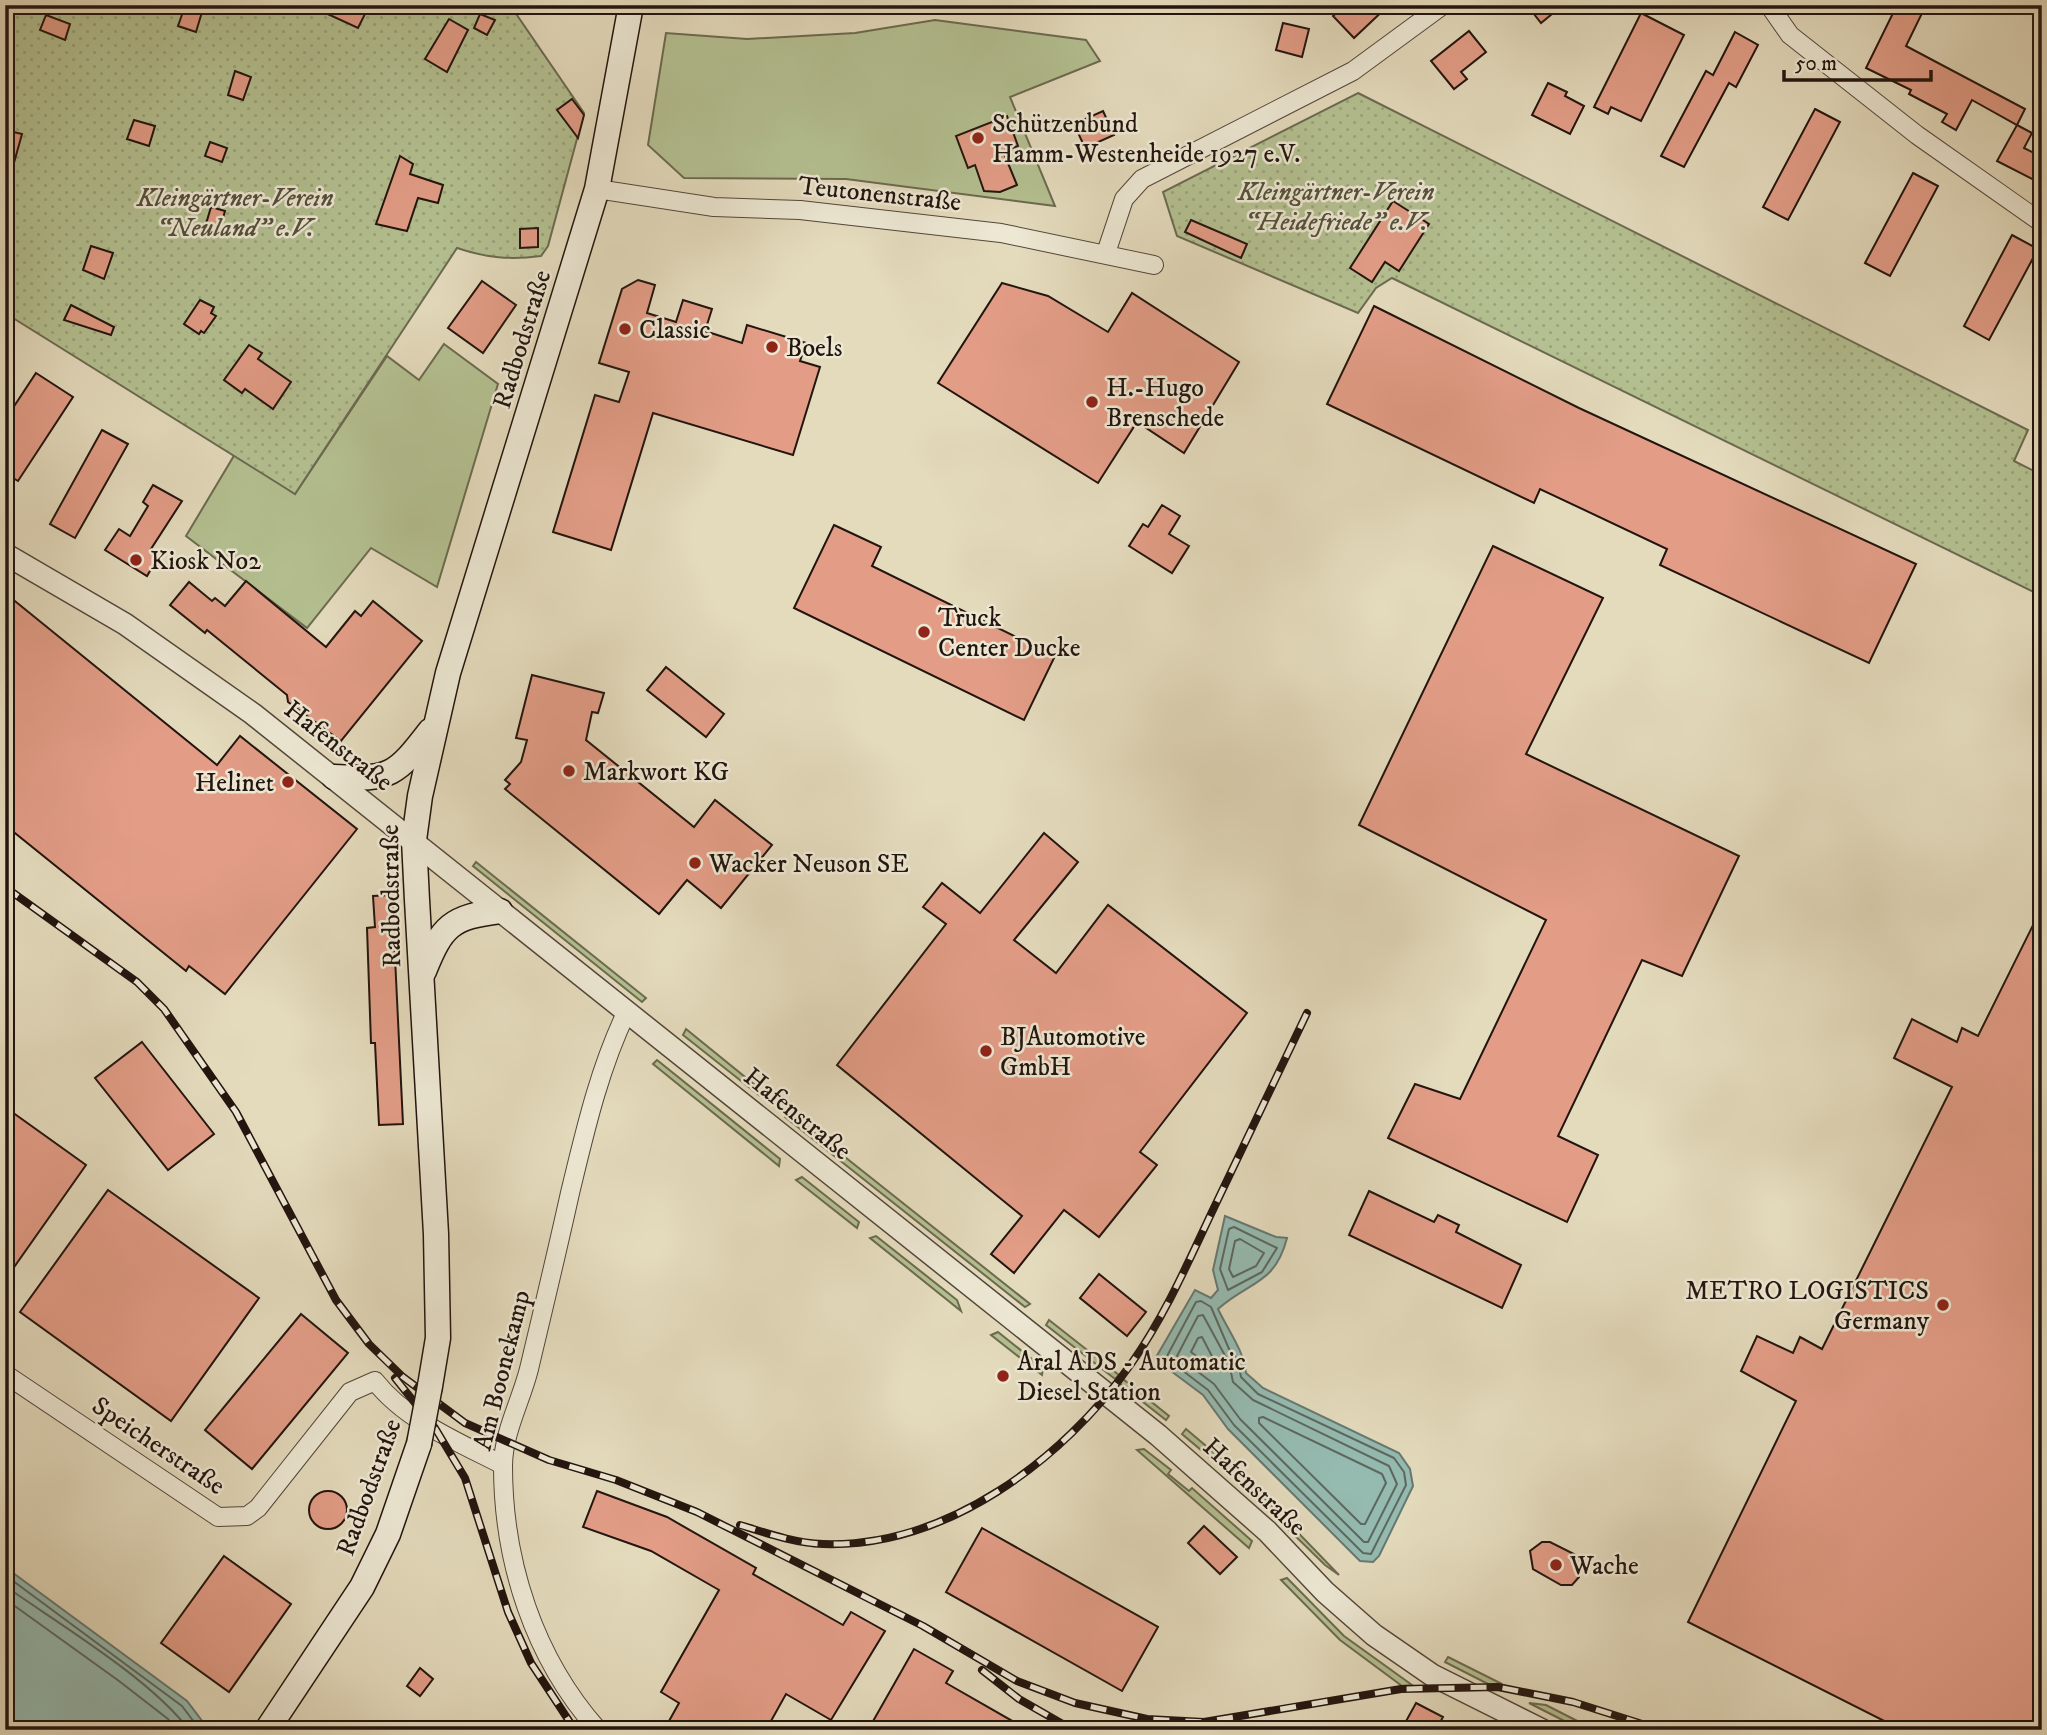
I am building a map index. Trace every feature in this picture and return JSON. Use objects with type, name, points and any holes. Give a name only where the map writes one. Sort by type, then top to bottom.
[{"type":"main road","name":"Radbodstraße","points":[[267,1730],[356,1597],[388,1534],[419,1444],[438,1338],[436,1234],[414,840],[420,796],[435,725],[597,190],[622,69],[631,5]]},
{"type":"main road","points":[[334,777],[363,779],[397,770],[435,725]]},
{"type":"main road","points":[[421,978],[435,944],[449,925],[466,917],[500,911]]},
{"type":"street","points":[[1106,253],[1124,199],[1142,179],[1353,71],[1443,5]]},
{"type":"street","points":[[1769,5],[1790,35],[1811,52],[1917,135],[2042,223]]},
{"type":"street","name":"Teutonenstraße","points":[[597,190],[713,207],[800,210],[943,225],[1001,233],[1154,265]]},
{"type":"street","name":"Hafenstraße","points":[[5,554],[125,624],[194,671],[414,840],[1158,1436],[1267,1531],[1325,1592],[1374,1635],[1432,1675],[1542,1730]]},
{"type":"street","name":"Am Boonekamp","points":[[598,1730],[583,1713],[544,1654],[531,1623],[516,1567],[503,1465],[586,1128],[609,1049],[627,1011]]},
{"type":"street","name":"Speicherstraße","points":[[5,1374],[218,1517],[247,1516],[258,1508],[350,1392],[375,1381],[387,1396],[435,1428],[503,1465]]},
{"type":"green space","name":"Kleingärtner-Verein “Neuland” e.V.","points":[[5,5],[510,5],[584,113],[548,246],[541,256],[519,258],[489,256],[457,248],[295,494],[5,313]]},
{"type":"green space","points":[[935,20],[1086,40],[1100,61],[1010,97],[1055,206],[846,179],[684,178],[648,145],[666,33],[747,39],[855,33]]},
{"type":"green space","name":"Kleingärtner-Verein “Heidefriede” e.V.","points":[[1358,93],[2028,430],[2014,461],[2042,475],[2042,596],[1392,278],[1376,288],[1358,313],[1177,236],[1163,192]]},
{"type":"green space","points":[[444,344],[498,384],[437,587],[371,548],[307,628],[186,536],[235,454],[295,494],[387,356],[419,380]]},
{"type":"green space","points":[[476,862],[646,998],[642,1002],[473,866]]},
{"type":"green space","points":[[686,1029],[766,1094],[760,1096],[683,1035]]},
{"type":"green space","points":[[657,1060],[780,1159],[779,1166],[653,1064]]},
{"type":"green space","points":[[787,1111],[1030,1304],[1025,1307],[785,1117]]},
{"type":"green space","points":[[802,1177],[859,1222],[857,1228],[796,1180]]},
{"type":"green space","points":[[876,1236],[957,1300],[961,1311],[870,1238]]},
{"type":"green space","points":[[1049,1320],[1119,1375],[1115,1379],[1046,1325]]},
{"type":"green space","points":[[998,1332],[1043,1368],[1042,1375],[991,1335]]},
{"type":"green space","points":[[1123,1379],[1169,1416],[1166,1420],[1120,1384]]},
{"type":"green space","points":[[1186,1429],[1250,1483],[1339,1575],[1325,1565],[1245,1487],[1182,1434]]},
{"type":"green space","points":[[1144,1449],[1171,1470],[1168,1474],[1189,1491],[1192,1488],[1252,1541],[1249,1548],[1137,1450]]},
{"type":"green space","points":[[1287,1578],[1344,1636],[1412,1685],[1402,1686],[1340,1640],[1281,1580]]},
{"type":"green space","points":[[1448,1657],[1502,1684],[1488,1684],[1445,1662]]},
{"type":"green space","points":[[1529,1703],[1546,1705],[1595,1730],[1582,1730]]},
{"type":"water","points":[[1225,1216],[1276,1237],[1287,1238],[1276,1265],[1268,1274],[1218,1309],[1239,1349],[1246,1373],[1263,1388],[1399,1453],[1410,1469],[1413,1486],[1379,1556],[1373,1562],[1360,1561],[1228,1429],[1203,1395],[1155,1359],[1195,1290],[1211,1298],[1218,1290],[1213,1270]]},
{"type":"water","points":[[5,1567],[187,1701],[209,1730],[5,1730]]},
{"type":"building","points":[[308,5],[354,5],[366,12],[358,28]]},
{"type":"building","points":[[1345,5],[1389,5],[1354,38],[1333,16]]},
{"type":"building","points":[[1527,5],[1563,5],[1541,23]]},
{"type":"building","points":[[1897,5],[1926,5],[1906,46],[2025,109],[2017,125],[1972,100],[1956,130],[1942,122],[1947,114],[1909,94],[1911,90],[1866,68]]},
{"type":"building","points":[[185,6],[202,12],[196,32],[178,26]]},
{"type":"building","points":[[1641,13],[1684,35],[1641,121],[1611,107],[1608,114],[1594,107]]},
{"type":"building","points":[[480,14],[495,20],[487,35],[474,28]]},
{"type":"building","points":[[46,15],[70,24],[65,40],[40,30]]},
{"type":"building","points":[[449,19],[468,30],[447,72],[425,59]]},
{"type":"building","points":[[1283,23],[1309,29],[1302,57],[1276,50]]},
{"type":"building","points":[[1469,31],[1486,52],[1461,72],[1467,79],[1454,89],[1431,61]]},
{"type":"building","points":[[1735,32],[1758,45],[1736,87],[1729,83],[1684,167],[1661,156],[1706,71],[1713,75]]},
{"type":"building","points":[[235,71],[251,77],[243,100],[228,95]]},
{"type":"building","points":[[1548,83],[1567,92],[1565,96],[1584,106],[1570,134],[1532,115]]},
{"type":"building","points":[[572,99],[584,115],[578,138],[557,110]]},
{"type":"building","points":[[1815,109],[1840,122],[1788,220],[1763,207]]},
{"type":"building","points":[[1103,111],[1114,135],[1085,148],[1074,124]]},
{"type":"building","points":[[1007,116],[1018,146],[1003,151],[1017,185],[1000,192],[984,191],[975,165],[968,168],[956,136]]},
{"type":"building","points":[[134,120],[155,126],[149,146],[127,139]]},
{"type":"building","points":[[2017,125],[2032,133],[2024,148],[2042,157],[2042,184],[1997,161]]},
{"type":"building","points":[[5,130],[22,134],[10,177],[5,176]]},
{"type":"building","points":[[210,142],[227,148],[222,162],[205,156]]},
{"type":"building","points":[[400,156],[413,164],[410,174],[443,185],[438,203],[418,198],[407,231],[376,224]]},
{"type":"building","points":[[1913,173],[1938,186],[1890,276],[1865,263]]},
{"type":"building","points":[[1393,201],[1429,224],[1399,271],[1385,262],[1372,282],[1350,268]]},
{"type":"building","points":[[211,207],[225,211],[220,229],[206,224]]},
{"type":"building","points":[[1191,220],[1247,244],[1241,258],[1185,232]]},
{"type":"building","points":[[538,228],[538,247],[520,248],[520,229]]},
{"type":"building","points":[[2012,235],[2038,249],[1989,340],[1964,326]]},
{"type":"building","points":[[91,246],[113,253],[104,279],[83,270]]},
{"type":"building","points":[[638,280],[655,285],[647,313],[676,322],[683,300],[712,309],[705,331],[742,343],[747,325],[806,343],[800,361],[820,367],[793,455],[653,413],[611,550],[553,532],[595,395],[619,402],[629,372],[599,363],[622,289]]},
{"type":"building","points":[[482,281],[516,305],[483,353],[448,328]]},
{"type":"building","name":"H.-Hugo Brenschede","points":[[1002,283],[1048,296],[1108,332],[1132,293],[1239,362],[1184,453],[1137,422],[1098,483],[938,383]]},
{"type":"building","points":[[200,300],[214,307],[211,313],[216,316],[204,333],[201,331],[199,334],[184,324]]},
{"type":"building","points":[[71,305],[114,327],[111,335],[64,320]]},
{"type":"building","points":[[1374,306],[1579,408],[1916,564],[1869,663],[1660,565],[1667,549],[1540,489],[1534,503],[1327,404]]},
{"type":"building","points":[[249,345],[262,353],[258,359],[291,382],[273,409],[245,389],[242,393],[224,380]]},
{"type":"building","points":[[36,373],[73,397],[18,481],[5,473],[5,420]]},
{"type":"building","points":[[102,430],[128,444],[75,538],[50,524]]},
{"type":"building","points":[[153,485],[182,501],[151,549],[160,554],[147,576],[105,550],[119,529],[130,536],[148,506],[143,502]]},
{"type":"building","points":[[1162,505],[1180,516],[1169,534],[1189,546],[1172,573],[1129,546],[1143,524],[1148,527]]},
{"type":"building","name":"Truck Center Ducke","points":[[834,525],[881,547],[872,566],[1055,656],[1024,720],[794,608]]},
{"type":"building","points":[[1493,546],[1603,598],[1526,754],[1739,856],[1682,976],[1642,960],[1558,1136],[1598,1155],[1567,1222],[1388,1138],[1415,1084],[1460,1099],[1546,920],[1359,825]]},
{"type":"building","points":[[246,581],[326,647],[355,611],[361,616],[373,601],[422,641],[341,741],[288,702],[287,695],[207,630],[205,633],[170,605],[189,582],[212,601],[215,598],[225,606]]},
{"type":"building","points":[[5,593],[217,765],[240,736],[357,829],[225,994],[189,966],[186,971],[5,825]]},
{"type":"building","points":[[666,667],[724,714],[706,737],[647,690]]},
{"type":"building","name":"Markwort KG","points":[[532,675],[604,693],[598,713],[592,712],[586,740],[694,827],[715,800],[772,845],[721,908],[687,880],[659,914],[505,789],[510,784],[505,780],[521,762],[527,740],[516,738]]},
{"type":"building","points":[[1044,833],[1078,862],[1014,940],[1056,973],[1108,905],[1247,1013],[1140,1152],[1157,1165],[1099,1237],[1064,1210],[1014,1273],[991,1254],[1022,1216],[837,1065],[946,924],[923,907],[942,883],[980,913]]},
{"type":"building","points":[[392,895],[403,1124],[379,1125],[375,1043],[371,1043],[367,928],[375,927],[373,896]]},
{"type":"building","name":"METRO LOGISTICS Germany","points":[[2042,907],[2042,1730],[1902,1730],[1688,1622],[1796,1401],[1741,1371],[1757,1336],[1793,1353],[1800,1337],[1822,1349],[1952,1087],[1894,1058],[1912,1019],[1957,1042],[1962,1028],[1978,1036]]},
{"type":"building","points":[[142,1042],[214,1134],[168,1170],[95,1078]]},
{"type":"building","points":[[5,1107],[86,1165],[5,1280]]},
{"type":"building","points":[[108,1190],[259,1298],[171,1421],[20,1312]]},
{"type":"building","points":[[1369,1191],[1434,1222],[1438,1215],[1459,1225],[1456,1232],[1521,1265],[1502,1308],[1349,1235]]},
{"type":"building","points":[[1099,1274],[1146,1312],[1127,1336],[1080,1298]]},
{"type":"building","points":[[301,1314],[348,1353],[252,1469],[205,1430]]},
{"type":"building","points":[[328,1491],[341,1497],[347,1510],[341,1523],[328,1529],[315,1523],[309,1510],[315,1497]]},
{"type":"building","points":[[597,1491],[667,1517],[756,1568],[753,1574],[843,1625],[851,1612],[885,1631],[831,1720],[786,1694],[766,1730],[664,1730],[679,1703],[661,1692],[719,1590],[651,1551],[583,1527]]},
{"type":"building","points":[[1204,1526],[1237,1557],[1220,1574],[1188,1543]]},
{"type":"building","points":[[982,1528],[1158,1627],[1122,1691],[946,1592]]},
{"type":"building","name":"Wache","points":[[1542,1542],[1550,1542],[1576,1555],[1580,1561],[1579,1577],[1572,1585],[1561,1585],[1533,1569],[1530,1551]]},
{"type":"building","points":[[224,1556],[291,1604],[229,1692],[161,1643]]},
{"type":"building","points":[[914,1649],[953,1671],[946,1683],[1028,1730],[868,1730]]},
{"type":"building","points":[[420,1668],[433,1679],[420,1696],[407,1686]]},
{"type":"building","points":[[1416,1703],[1443,1717],[1436,1730],[1419,1730],[1405,1723]]},
{"type":"railway","points":[[5,887],[137,982],[164,1009],[236,1112],[336,1300],[369,1344],[403,1377],[465,1423],[549,1460],[616,1480],[697,1512],[923,1626],[1017,1681],[1075,1703],[1147,1719],[1204,1722],[1401,1689],[1498,1687],[1573,1702],[1661,1730]]},
{"type":"railway","points":[[740,1525],[791,1540],[823,1544],[869,1541],[913,1531],[957,1514],[998,1492],[1036,1464],[1071,1433],[1131,1364],[1164,1309],[1307,1013]]},
{"type":"railway","points":[[395,1378],[435,1428],[465,1478],[508,1612],[531,1663],[575,1730]]},
{"type":"railway","points":[[982,1670],[1019,1699],[1073,1730]]},
{"type":"place","name":"Schützenbund Hamm-Westenheide 1927 e.V.","points":[[978,138]]},
{"type":"place","name":"Classic","points":[[625,329]]},
{"type":"place","name":"Boels","points":[[772,347]]},
{"type":"place","name":"H.-Hugo Brenschede","points":[[1092,402]]},
{"type":"place","name":"Kiosk No2","points":[[136,560]]},
{"type":"place","name":"Truck Center Ducke","points":[[924,632]]},
{"type":"place","name":"Markwort KG","points":[[569,771]]},
{"type":"place","name":"Helinet","points":[[288,782]]},
{"type":"place","name":"Wacker Neuson SE","points":[[695,863]]},
{"type":"place","name":"BJAutomotive GmbH","points":[[986,1051]]},
{"type":"place","name":"METRO LOGISTICS Germany","points":[[1943,1305]]},
{"type":"place","name":"Aral ADS - Automatic Diesel Station","points":[[1003,1376]]},
{"type":"place","name":"Wache","points":[[1556,1565]]}]
